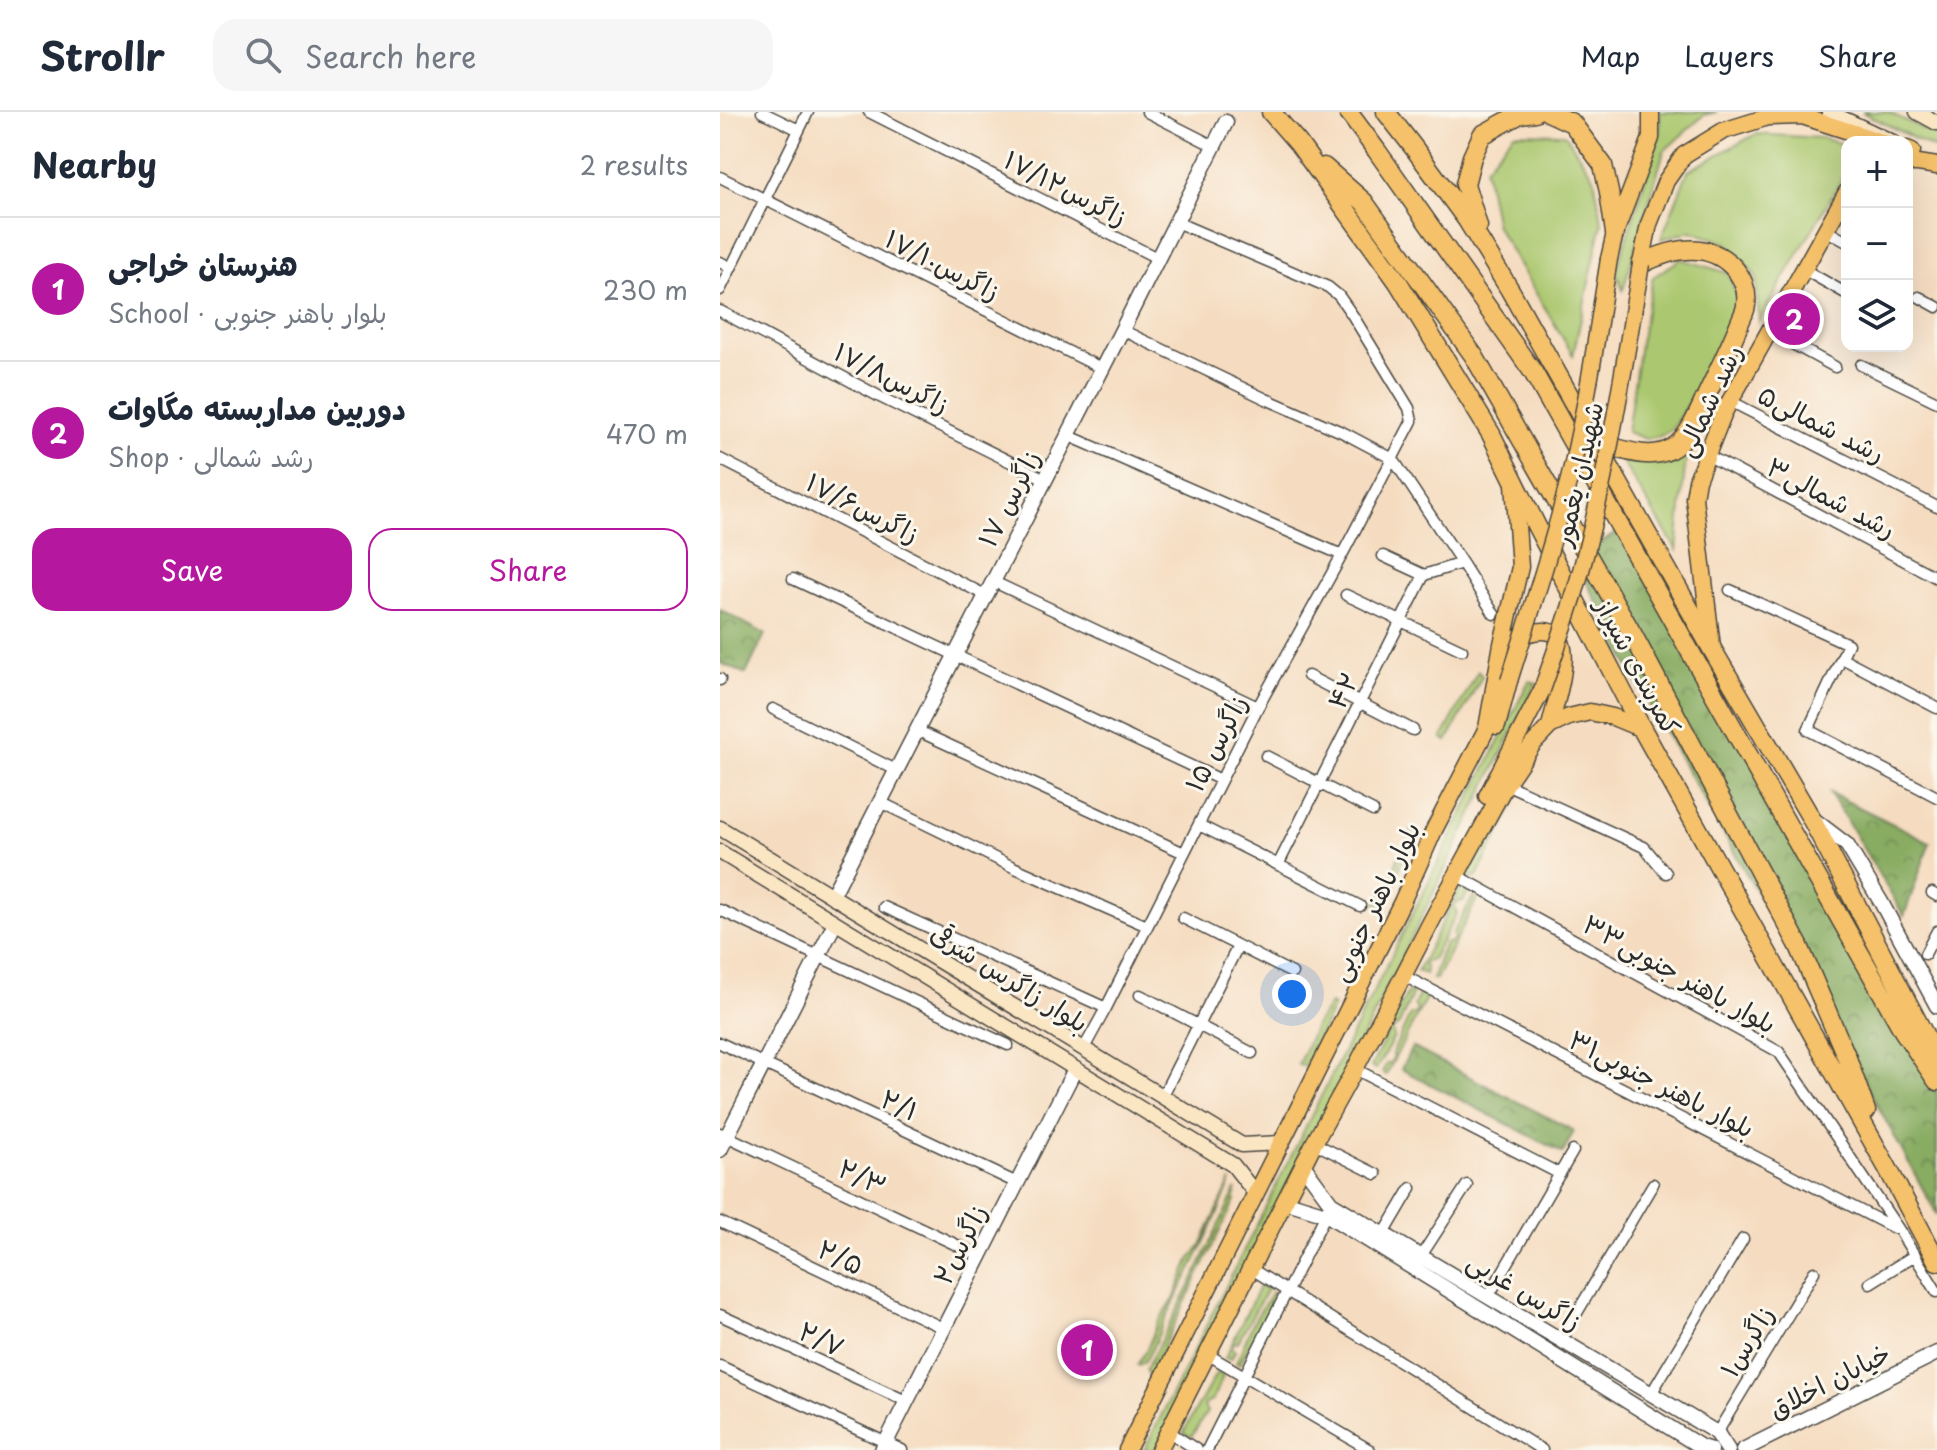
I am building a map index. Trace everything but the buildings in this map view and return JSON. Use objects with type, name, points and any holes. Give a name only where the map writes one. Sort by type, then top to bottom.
[{"type":"highway","name":"کمربندی شیراز","points":[[1271,112],[1298,143],[1398,282],[1491,434],[1642,729],[1937,1261]]},
{"type":"highway","points":[[1348,112],[1533,372],[1896,1019],[1937,1081]]},
{"type":"highway","points":[[1386,112],[1487,251],[1811,818],[1937,1059]]},
{"type":"highway","points":[[1487,251],[1465,184],[1472,157],[1482,135],[1520,114],[1535,112]]},
{"type":"highway","points":[[1548,112],[1572,123],[1603,165],[1615,233]]},
{"type":"highway","points":[[1298,143],[1364,202],[1474,356],[1633,635],[1799,946],[1847,1058],[1887,1167]]},
{"type":"highway","points":[[1596,442],[1643,454],[1674,447],[1692,425],[1732,342],[1746,305],[1743,277],[1724,258],[1706,250],[1679,250],[1641,264]]},
{"type":"main road","name":"شهیدان یغمور","points":[[1358,989],[1391,939],[1419,887],[1495,733],[1565,498],[1587,400],[1609,259],[1615,233],[1651,138],[1651,112]]},
{"type":"main road","points":[[1829,112],[1880,136]]},
{"type":"main road","points":[[1917,112],[1937,123]]},
{"type":"main road","name":"شهیدان یغمور","points":[[1389,1003],[1443,882],[1542,690],[1575,592],[1596,507],[1620,396],[1649,224],[1666,181],[1684,155],[1723,131],[1768,117],[1802,116],[1864,136]]},
{"type":"main road","points":[[1913,158],[1918,163],[1937,164]]},
{"type":"main road","name":"رشد شمالی","points":[[1712,649],[1694,498],[1697,480],[1724,412],[1841,202]]},
{"type":"main road","name":"بلوار باهنر جنوبی","points":[[1127,1450],[1487,728],[1520,567],[1513,479]]},
{"type":"main road","points":[[1502,644],[1532,631],[1549,631],[1562,640],[1564,655],[1550,726]]},
{"type":"main road","points":[[1159,1450],[1314,1143],[1506,784],[1533,744],[1550,726],[1569,717],[1590,712],[1642,729]]},
{"type":"main road","name":"بلوار زاگرس شرقی","points":[[720,828],[1242,1145]]},
{"type":"main road","name":"بلوار زاگرس شرقی","points":[[720,852],[1233,1165],[1255,1193]]},
{"type":"main road","points":[[951,993],[963,975]]},
{"type":"main road","points":[[1233,1165],[1243,1160],[1242,1145],[1281,1143]]},
{"type":"street","points":[[762,112],[799,130]]},
{"type":"street","points":[[720,290],[808,112]]},
{"type":"street","name":"زاگرس۱۷/۱۲","points":[[869,112],[1157,258]]},
{"type":"street","points":[[1147,112],[1214,146]]},
{"type":"street","name":"زاگرس ۱۷","points":[[832,896],[1226,122]]},
{"type":"street","name":"زاگرس۱۷/۱۰","points":[[720,177],[1101,368]]},
{"type":"street","name":"زاگرس ۱۵","points":[[1083,1050],[1258,707],[1412,421],[1409,408],[1339,296],[1328,287],[1176,222]]},
{"type":"street","points":[[1825,230],[1841,239]]},
{"type":"street","points":[[720,262],[731,268]]},
{"type":"street","points":[[1803,269],[1841,291]]},
{"type":"street","points":[[1919,297],[1937,307]]},
{"type":"street","name":"زاگرس۱۷/۸","points":[[720,311],[882,398],[1045,479]]},
{"type":"street","points":[[1122,330],[1344,433],[1393,459],[1494,614]]},
{"type":"street","points":[[1769,331],[1835,367]]},
{"type":"street","points":[[1861,365],[1935,397]]},
{"type":"street","name":"رشد شمالی۵","points":[[1730,401],[1937,507]]},
{"type":"street","points":[[1067,435],[1342,555]]},
{"type":"street","name":"رشد شمالی۳","points":[[1707,455],[1937,578]]},
{"type":"street","name":"زاگرس۱۷/۶","points":[[720,459],[985,595]]},
{"type":"street","points":[[1383,556],[1424,575],[1462,563]]},
{"type":"street","name":"۴۲","points":[[1278,865],[1424,575]]},
{"type":"street","points":[[793,579],[1221,780]]},
{"type":"street","points":[[992,581],[1258,707]]},
{"type":"street","points":[[1730,590],[1848,644],[1808,730],[1937,797]]},
{"type":"street","points":[[1346,595],[1462,650]]},
{"type":"street","points":[[1842,658],[1937,708]]},
{"type":"street","points":[[1308,676],[1413,730]]},
{"type":"street","points":[[773,709],[896,770]]},
{"type":"street","points":[[916,730],[1184,853]]},
{"type":"street","points":[[1266,756],[1373,811]]},
{"type":"street","points":[[1506,784],[1644,847],[1666,873]]},
{"type":"street","points":[[880,802],[1013,867],[1147,926]]},
{"type":"street","points":[[1811,818],[1847,845],[1937,1006]]},
{"type":"street","points":[[1199,825],[1360,906]]},
{"type":"street","name":"بلوار باهنر جنوبی۳۳","points":[[1456,875],[1779,1052],[1937,1292]]},
{"type":"street","points":[[884,907],[1106,1008]]},
{"type":"street","points":[[720,910],[1008,1045]]},
{"type":"street","points":[[1183,918],[1292,973]]},
{"type":"street","points":[[722,1140],[835,923]]},
{"type":"street","points":[[1925,954],[1937,931]]},
{"type":"street","points":[[1162,1097],[1238,946]]},
{"type":"street","name":"بلوار باهنر جنوبی۳۱","points":[[1404,976],[1899,1230]]},
{"type":"street","points":[[1140,995],[1252,1053]]},
{"type":"street","name":"۲/۱","points":[[720,1043],[1017,1183]]},
{"type":"street","name":"زاگرس۲","points":[[884,1446],[1075,1069]]},
{"type":"street","points":[[1355,1069],[1560,1174]]},
{"type":"street","name":"۲/۳","points":[[722,1140],[980,1256]]},
{"type":"street","points":[[1314,1143],[1376,1174]]},
{"type":"street","points":[[1488,1297],[1573,1151]]},
{"type":"street","name":"زاگرس غربی","points":[[1303,1165],[1328,1208],[1688,1439],[1711,1450]]},
{"type":"street","points":[[1561,1340],[1653,1184]]},
{"type":"street","points":[[1421,1256],[1467,1185]]},
{"type":"street","points":[[1384,1234],[1411,1188]]},
{"type":"street","name":"زاگرس غربی","points":[[1284,1201],[1328,1208],[1384,1234],[1717,1433],[1728,1450]]},
{"type":"street","points":[[1207,1450],[1328,1208]]},
{"type":"street","name":"۲/۵","points":[[720,1222],[943,1328]]},
{"type":"street","points":[[1651,1394],[1743,1239]]},
{"type":"street","points":[[1870,1283],[1915,1255]]},
{"type":"street","points":[[1250,1268],[1542,1450]]},
{"type":"street","name":"زاگرس۱","points":[[1717,1433],[1814,1272]]},
{"type":"street","name":"۲/۷","points":[[720,1315],[906,1401]]},
{"type":"street","name":"خیابان اخلاق","points":[[1743,1450],[1937,1353]]},
{"type":"street","points":[[1207,1354],[1370,1450]]},
{"type":"street","points":[[720,1366],[884,1446],[902,1450]]},
{"type":"street","points":[[1168,1431],[1197,1450]]},
{"type":"green space","points":[[1660,112],[1717,112],[1704,115],[1664,151],[1623,290],[1616,272],[1660,132]]},
{"type":"green space","points":[[1862,112],[1888,112],[1937,136],[1937,150]]},
{"type":"green space","points":[[1514,133],[1565,134],[1594,178],[1602,223],[1573,355],[1496,226],[1485,168]]},
{"type":"green space","points":[[1756,134],[1821,138],[1841,143],[1841,180],[1759,321],[1756,276],[1727,243],[1691,231],[1661,239],[1688,171]]},
{"type":"green space","points":[[1681,259],[1728,273],[1739,302],[1705,377],[1671,430],[1646,439],[1627,432],[1640,343],[1653,277]]},
{"type":"green space","points":[[1697,437],[1685,466],[1677,550],[1618,455],[1668,456]]},
{"type":"green space","points":[[1628,524],[1937,1087],[1937,1215],[1842,1040],[1642,692],[1576,561]]},
{"type":"green space","points":[[720,610],[765,634],[746,674],[720,663]]},
{"type":"green space","points":[[1478,671],[1482,676],[1447,741],[1442,738]]},
{"type":"green space","points":[[1529,681],[1536,683],[1348,1068],[1156,1450],[1144,1450]]},
{"type":"green space","points":[[1507,793],[1517,799],[1476,878],[1466,874],[1479,859],[1499,822]]},
{"type":"green space","points":[[1830,793],[1930,842],[1904,916]]},
{"type":"green space","points":[[1411,831],[1415,832],[1400,865],[1398,878],[1383,907],[1376,903],[1411,838]]},
{"type":"green space","points":[[1461,887],[1468,892],[1463,901],[1454,906],[1457,913],[1432,959],[1424,964],[1425,974],[1417,971]]},
{"type":"green space","points":[[1473,897],[1477,899],[1436,979],[1432,979],[1445,943],[1454,939],[1453,933]]},
{"type":"green space","points":[[1408,991],[1413,993],[1399,1025],[1392,1030],[1394,1037],[1376,1069],[1371,1067]]},
{"type":"green space","points":[[1420,993],[1426,998],[1386,1075],[1382,1072],[1394,1056],[1392,1054],[1410,1015],[1416,1013],[1414,1005]]},
{"type":"green space","points":[[1330,1004],[1334,1006],[1304,1066],[1298,1065],[1316,1024]]},
{"type":"green space","points":[[1412,1047],[1574,1131],[1563,1153],[1401,1069]]},
{"type":"green space","points":[[1231,1181],[1209,1233],[1149,1354],[1143,1363],[1137,1365],[1174,1299],[1190,1260],[1201,1245]]},
{"type":"green space","points":[[1236,1189],[1235,1200],[1149,1376],[1146,1369]]},
{"type":"green space","points":[[1260,1285],[1267,1289],[1238,1342],[1231,1347],[1235,1351],[1231,1359],[1225,1358]]},
{"type":"green space","points":[[1272,1292],[1276,1295],[1240,1364],[1236,1363],[1253,1323]]},
{"type":"green space","points":[[1217,1372],[1223,1376],[1212,1401],[1204,1406],[1207,1412],[1191,1437],[1183,1433]]},
{"type":"place","name":"دوربین مداربسته مگاوات","points":[[1794,319]]},
{"type":"place","name":"هنرستان خراجی","points":[[1087,1350]]}]
